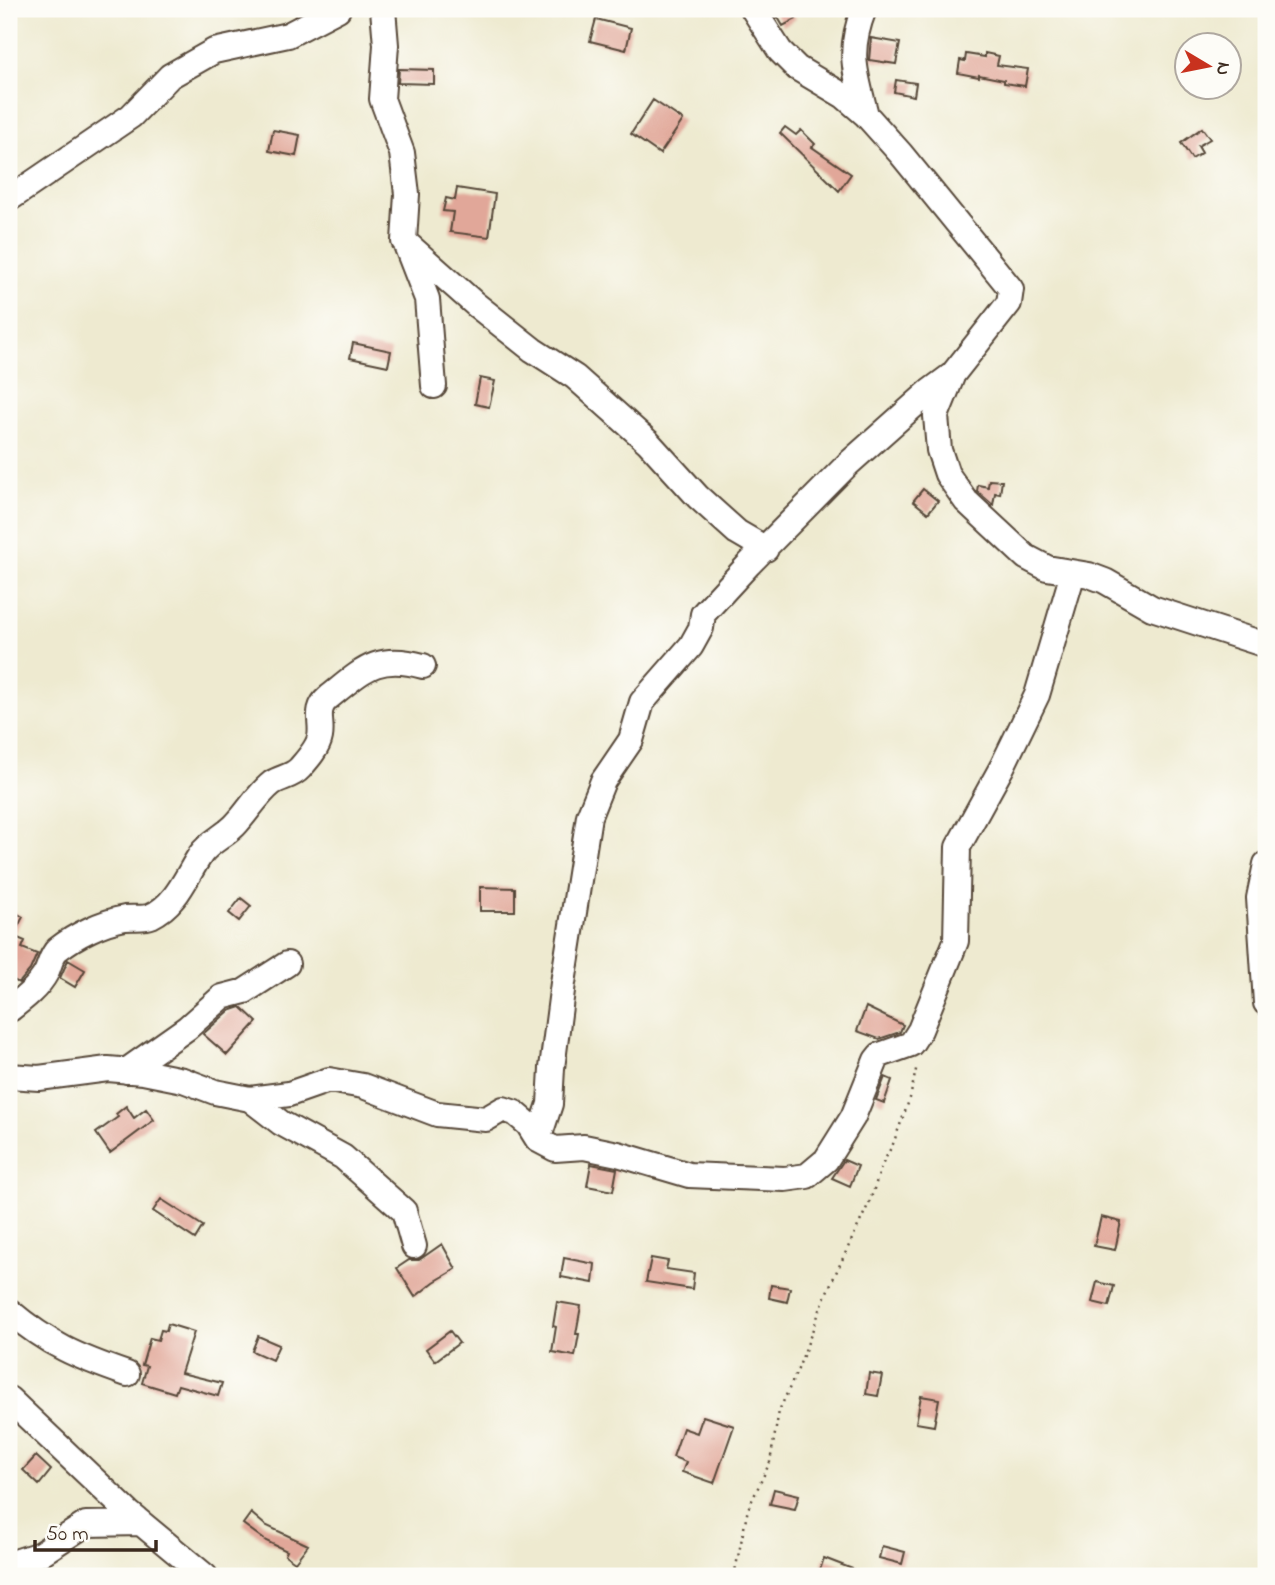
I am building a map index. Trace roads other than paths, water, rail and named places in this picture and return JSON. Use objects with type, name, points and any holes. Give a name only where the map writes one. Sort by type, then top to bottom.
[{"type":"street","points":[[9,199],[131,117],[170,76],[214,51],[288,35],[338,9]]},
{"type":"street","points":[[383,9],[386,45],[382,99],[402,153],[407,194],[404,241],[426,299],[434,386]]},
{"type":"street","points":[[538,1140],[550,1104],[563,983],[589,816],[603,781],[631,740],[642,702],[691,646],[701,628],[704,614],[749,564],[848,464],[953,374],[1009,303],[1011,289],[901,154],[866,115],[844,96],[797,68],[780,51],[753,9]]},
{"type":"street","points":[[864,9],[852,50],[866,115]]},
{"type":"street","points":[[404,241],[475,304],[533,350],[575,377],[648,442],[708,506],[737,532],[766,549]]},
{"type":"street","points":[[953,374],[936,416],[939,450],[947,474],[966,501],[1026,557],[1047,568],[1105,581],[1152,608],[1266,645]]},
{"type":"street","points":[[9,1076],[39,1077],[108,1069],[183,1080],[250,1099],[289,1094],[329,1080],[363,1086],[437,1114],[486,1119],[503,1109],[515,1112],[528,1124],[538,1140],[555,1149],[584,1147],[689,1175],[785,1180],[807,1176],[826,1160],[853,1117],[876,1059],[880,1055],[911,1044],[920,1030],[956,941],[958,847],[1002,767],[1037,695],[1073,573]]},
{"type":"street","points":[[9,1010],[24,999],[39,982],[55,951],[109,922],[150,917],[171,900],[186,882],[202,852],[236,824],[267,788],[275,781],[298,771],[312,753],[320,738],[319,708],[325,700],[362,672],[383,662],[400,660],[423,666]]},
{"type":"street","points":[[1266,864],[1259,898],[1266,1003]]},
{"type":"street","points":[[126,1071],[187,1028],[222,997],[245,991],[287,964]]},
{"type":"street","points":[[250,1099],[281,1123],[343,1157],[404,1211],[414,1246]]},
{"type":"street","points":[[9,1311],[31,1330],[71,1354],[127,1374]]},
{"type":"street","points":[[9,1399],[141,1523],[205,1576]]},
{"type":"street","points":[[9,1564],[40,1555],[86,1524],[141,1523]]}]
